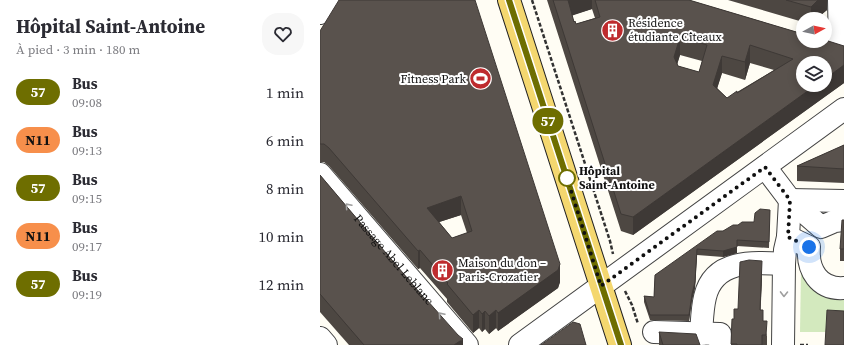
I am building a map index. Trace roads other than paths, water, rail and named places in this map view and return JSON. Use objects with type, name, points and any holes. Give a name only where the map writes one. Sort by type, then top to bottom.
[{"type":"main road","points":[[509,0],[620,345]]},
{"type":"street","points":[[320,13],[328,0]]},
{"type":"street","points":[[835,47],[838,0]]},
{"type":"street","points":[[520,345],[844,109]]},
{"type":"street","points":[[765,167],[790,200],[821,227]]},
{"type":"street","name":"Passage Abel Leblanc","points":[[320,174],[466,345]]},
{"type":"street","points":[[790,200],[844,201]]},
{"type":"street","points":[[783,345],[784,264],[788,237],[790,200]]},
{"type":"street","points":[[844,220],[835,221],[821,227],[812,238],[808,258],[810,267],[815,275],[825,284],[833,288],[844,288]]},
{"type":"street","points":[[788,237],[809,247]]},
{"type":"street","points":[[701,334],[704,298],[718,274],[727,267],[734,265],[771,263],[784,264]]},
{"type":"street","points":[[646,329],[701,334],[720,334],[720,345]]},
{"type":"street","points":[[320,338],[326,345]]},
{"type":"place","name":"Résidence étudiante Cîteaux","points":[[612,30]]},
{"type":"place","name":"Fitness Park","points":[[481,79]]},
{"type":"place","name":"Hôpital Saint-Antoine","points":[[567,178]]},
{"type":"place","name":"Maison du don – Paris-Crozatier","points":[[443,270]]}]
